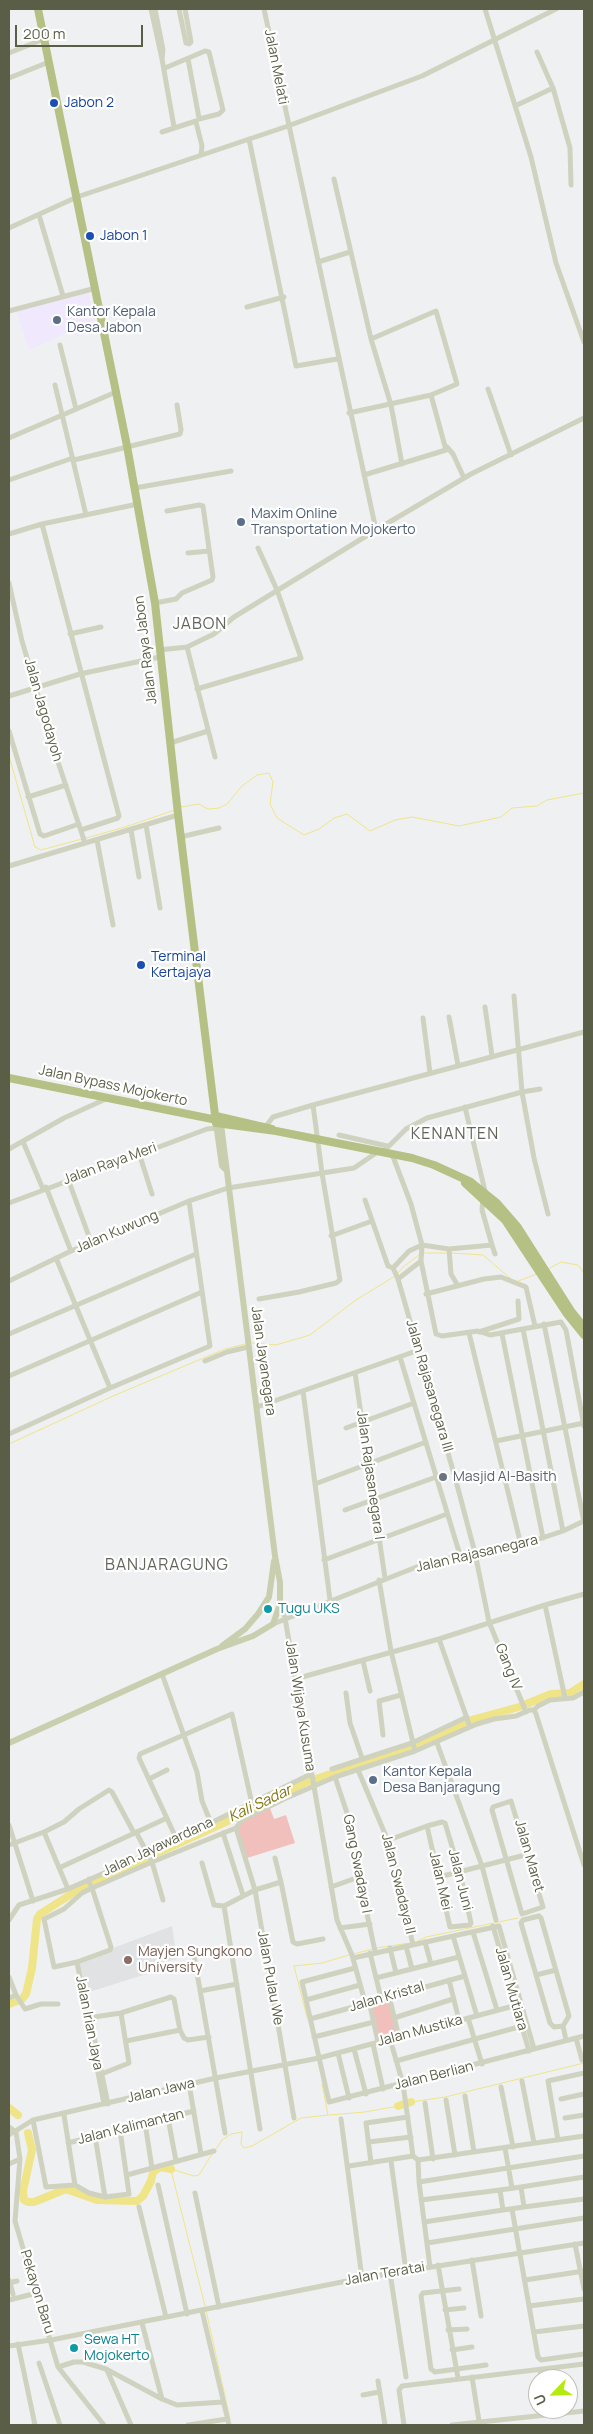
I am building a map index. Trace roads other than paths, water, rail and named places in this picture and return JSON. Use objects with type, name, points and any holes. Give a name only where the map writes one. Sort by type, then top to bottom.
[{"type":"highway","name":"Jalan Raya Jabon","points":[[38,9],[96,288],[138,504],[155,603],[180,836],[216,1119]]},
{"type":"highway","name":"Jalan Bypass Mojokerto","points":[[9,1078],[276,1131],[383,1150],[434,1165],[458,1177],[484,1195],[537,1262],[567,1314],[584,1335]]},
{"type":"highway","name":"Jalan Bypass Mojokerto","points":[[216,1119],[266,1126],[276,1131]]},
{"type":"highway","name":"Jalan Bypass Mojokerto","points":[[547,1279],[584,1327]]},
{"type":"main road","name":"Jalan Jayanegara","points":[[9,1743],[217,1649],[260,1632],[273,1624],[280,1604],[281,1593],[225,1169],[227,1165],[216,1119]]},
{"type":"main road","name":"Jalan Jayanegara","points":[[217,1649],[252,1622],[269,1597],[275,1556]]},
{"type":"main road","points":[[270,1591],[273,1589],[281,1593]]},
{"type":"main road","points":[[252,1622],[254,1629],[260,1632]]},
{"type":"street","points":[[151,9],[165,68],[174,127]]},
{"type":"street","points":[[156,9],[163,50],[162,59]]},
{"type":"street","points":[[179,9],[186,43],[190,44],[184,9]]},
{"type":"street","name":"Jalan Melati","points":[[264,9],[338,363],[376,530]]},
{"type":"street","points":[[485,9],[493,40],[531,157],[556,263],[584,342]]},
{"type":"street","points":[[9,228],[77,197],[288,126],[422,76],[556,9]]},
{"type":"street","points":[[9,53],[44,39]]},
{"type":"street","points":[[162,132],[219,114],[223,110],[209,52],[205,51],[165,68]]},
{"type":"street","points":[[537,52],[552,88],[570,148],[571,185]]},
{"type":"street","points":[[186,59],[204,154]]},
{"type":"street","points":[[9,78],[49,62]]},
{"type":"street","points":[[515,106],[552,88]]},
{"type":"street","points":[[249,139],[284,297],[296,366],[338,363]]},
{"type":"street","points":[[334,180],[373,343],[391,405],[402,464]]},
{"type":"street","points":[[38,214],[63,296]]},
{"type":"street","points":[[318,262],[350,252]]},
{"type":"street","points":[[9,311],[96,288]]},
{"type":"street","points":[[247,306],[284,297]]},
{"type":"street","points":[[349,413],[430,395],[456,385],[457,382],[436,311],[373,343]]},
{"type":"street","points":[[60,345],[76,409]]},
{"type":"street","points":[[55,385],[86,516]]},
{"type":"street","points":[[488,389],[511,455]]},
{"type":"street","points":[[9,438],[63,417],[76,409],[116,392]]},
{"type":"street","points":[[430,395],[447,447],[453,454],[464,478]]},
{"type":"street","points":[[9,480],[73,459],[181,433],[176,405]]},
{"type":"street","points":[[9,696],[80,674],[187,647],[214,634],[234,617],[464,478],[584,418]]},
{"type":"street","points":[[364,475],[445,451],[447,447]]},
{"type":"street","points":[[135,488],[231,471]]},
{"type":"street","points":[[9,534],[42,524],[138,504]]},
{"type":"street","points":[[155,603],[173,600],[182,593],[212,580],[202,506],[167,511]]},
{"type":"street","points":[[9,866],[83,835],[119,817],[42,524]]},
{"type":"street","points":[[197,689],[301,658],[278,590],[258,548]]},
{"type":"street","points":[[188,552],[209,551]]},
{"type":"street","name":"Jalan Jagodayoh","points":[[9,583],[22,641],[83,835]]},
{"type":"street","points":[[70,634],[101,627]]},
{"type":"street","points":[[187,647],[216,756]]},
{"type":"street","points":[[9,730],[28,798],[41,835],[83,835],[97,840],[178,814]]},
{"type":"street","points":[[170,742],[208,731]]},
{"type":"street","points":[[28,798],[66,785]]},
{"type":"street","points":[[146,825],[160,908]]},
{"type":"street","points":[[180,836],[219,828]]},
{"type":"street","points":[[131,830],[139,878]]},
{"type":"street","points":[[97,840],[113,925]]},
{"type":"street","points":[[514,996],[522,1092],[534,1158],[548,1214]]},
{"type":"street","points":[[485,1007],[492,1056]]},
{"type":"street","points":[[449,1017],[458,1066]]},
{"type":"street","points":[[422,1018],[430,1073]]},
{"type":"street","points":[[266,1126],[273,1117],[313,1105],[584,1032]]},
{"type":"street","name":"Jalan Kuwung","points":[[9,1281],[91,1242],[189,1202],[228,1188],[322,1174],[357,1166],[383,1150],[417,1122],[465,1107],[540,1089]]},
{"type":"street","points":[[9,1149],[64,1118],[109,1098]]},
{"type":"street","points":[[258,1299],[338,1282],[340,1276],[331,1236],[313,1105]]},
{"type":"street","points":[[465,1107],[484,1195],[482,1210],[494,1254]]},
{"type":"street","name":"Jalan Raya Meri","points":[[9,1203],[139,1153],[216,1119]]},
{"type":"street","points":[[339,1134],[383,1150]]},
{"type":"street","points":[[24,1144],[72,1251]]},
{"type":"street","points":[[139,1153],[152,1194]]},
{"type":"street","points":[[392,1154],[411,1204],[421,1253],[426,1294],[436,1334],[442,1336],[479,1332],[519,1319],[518,1301]]},
{"type":"street","points":[[68,1180],[91,1242]]},
{"type":"street","name":"Jalan Rajasanegara III","points":[[365,1200],[388,1266],[393,1269],[398,1278],[475,1553],[489,1622]]},
{"type":"street","points":[[189,1202],[212,1357]]},
{"type":"street","points":[[331,1236],[372,1221]]},
{"type":"street","points":[[393,1269],[409,1251],[449,1253],[492,1245]]},
{"type":"street","points":[[398,1278],[421,1253]]},
{"type":"street","points":[[449,1253],[451,1274],[458,1286]]},
{"type":"street","points":[[9,1334],[196,1254]]},
{"type":"street","points":[[56,1258],[110,1388]]},
{"type":"street","points":[[426,1294],[497,1276],[526,1287],[535,1326]]},
{"type":"street","points":[[9,1376],[91,1342],[202,1292]]},
{"type":"street","points":[[479,1332],[488,1335],[502,1334],[558,1321],[565,1327],[584,1425],[496,1441]]},
{"type":"street","points":[[544,1324],[584,1521]]},
{"type":"street","points":[[523,1329],[563,1532]]},
{"type":"street","points":[[469,1333],[521,1545]]},
{"type":"street","points":[[502,1334],[543,1538]]},
{"type":"street","points":[[205,1361],[248,1346]]},
{"type":"street","points":[[9,1434],[110,1388],[210,1347]]},
{"type":"street","points":[[257,1407],[419,1350]]},
{"type":"street","points":[[400,1357],[460,1556]]},
{"type":"street","name":"Jalan Rajasanegara I","points":[[355,1373],[379,1538],[391,1651],[413,1747]]},
{"type":"street","points":[[303,1391],[330,1600]]},
{"type":"street","points":[[346,1428],[414,1403]]},
{"type":"street","points":[[315,1484],[426,1442]]},
{"type":"street","points":[[345,1510],[436,1478]]},
{"type":"street","points":[[324,1560],[447,1514]]},
{"type":"street","name":"Jalan Rajasanegara","points":[[273,1624],[382,1579],[426,1564],[521,1545],[563,1532],[584,1521]]},
{"type":"street","points":[[295,1679],[439,1639],[584,1594]]},
{"type":"street","name":"Jalan Wijaya Kusuma","points":[[280,1604],[285,1618],[313,1786],[413,1747],[437,1743],[468,1722],[516,1716],[524,1708],[534,1710],[550,1700],[577,1697],[584,1692]]},
{"type":"street","points":[[545,1605],[565,1698]]},
{"type":"street","name":"Gang IV","points":[[489,1622],[524,1708]]},
{"type":"street","points":[[332,1769],[362,1758],[413,1747],[468,1722],[439,1639]]},
{"type":"street","points":[[364,1661],[370,1691]]},
{"type":"street","points":[[162,1674],[182,1735],[198,1774],[202,1801],[211,1823]]},
{"type":"street","points":[[346,1693],[350,1723],[362,1758]]},
{"type":"street","points":[[383,1735],[379,1701],[401,1695]]},
{"type":"street","points":[[534,1710],[584,1865]]},
{"type":"street","points":[[177,1840],[139,1755],[232,1714],[252,1804]]},
{"type":"street","name":"Jalan Mutiara","points":[[437,1743],[482,1866],[531,2050]]},
{"type":"street","points":[[149,1779],[167,1770]]},
{"type":"street","name":"Jalan Swadaya II","points":[[358,1770],[392,1848],[413,1943]]},
{"type":"street","name":"Jalan Jayawardana","points":[[9,1920],[14,1916],[16,1907],[68,1889],[90,1884],[150,1858],[177,1840],[311,1776]]},
{"type":"street","name":"Gang Swadaya I","points":[[336,1777],[353,1832],[359,1877],[370,1924],[376,1978],[381,1998]]},
{"type":"street","points":[[77,1962],[53,1966],[44,1919],[64,1909],[90,1884],[150,1858],[236,1828],[242,1820],[284,1798],[313,1786],[340,1928],[352,1955],[374,2022],[383,2089]]},
{"type":"street","points":[[9,1845],[44,1832],[66,1821],[77,1810],[109,1790],[112,1792],[150,1858],[163,1900]]},
{"type":"street","name":"Jalan Maret","points":[[513,1803],[529,1854],[543,1907],[522,1914],[492,1810],[500,1805],[513,1803]]},
{"type":"street","points":[[59,1868],[167,1818]]},
{"type":"street","name":"Jalan Juni","points":[[428,1826],[442,1822],[445,1823],[460,1872],[471,1923],[458,1928]]},
{"type":"street","points":[[9,1825],[33,1901]]},
{"type":"street","points":[[394,1838],[428,1826]]},
{"type":"street","name":"Jalan Mei","points":[[428,1826],[450,1927],[458,1928]]},
{"type":"street","name":"Jalan Pulau We","points":[[236,1828],[255,1890],[294,2118]]},
{"type":"street","points":[[44,1832],[68,1889]]},
{"type":"street","points":[[223,1833],[243,1895]]},
{"type":"street","points":[[439,1877],[529,1854]]},
{"type":"street","points":[[275,1858],[293,1942],[297,1944],[323,1939]]},
{"type":"street","points":[[202,1863],[214,1905],[224,1906],[243,1895],[281,1882]]},
{"type":"street","points":[[331,1887],[359,1877]]},
{"type":"street","name":"Jalan Irian Jaya","points":[[90,1884],[111,1949],[77,1962],[106,2104]]},
{"type":"street","points":[[224,1906],[260,2130]]},
{"type":"street","points":[[563,2026],[554,2026],[550,2023],[521,1923],[523,1920],[540,1917],[569,2016],[563,2026],[566,2040]]},
{"type":"street","points":[[340,1928],[370,1924]]},
{"type":"street","points":[[352,1955],[473,1932],[496,1924]]},
{"type":"street","points":[[473,1932],[496,2010]]},
{"type":"street","points":[[453,1936],[476,2016]]},
{"type":"street","points":[[425,1942],[431,1964]]},
{"type":"street","points":[[406,1946],[412,1969]]},
{"type":"street","points":[[390,1948],[396,1973]]},
{"type":"street","points":[[193,1950],[225,2133]]},
{"type":"street","points":[[376,1978],[460,1957]]},
{"type":"street","points":[[317,2058],[302,1982],[355,1968]]},
{"type":"street","points":[[536,1975],[556,1970]]},
{"type":"street","name":"Jalan Kristal","points":[[310,2018],[465,1976]]},
{"type":"street","points":[[9,1977],[25,2009],[41,2004],[58,2004]]},
{"type":"street","points":[[449,1980],[459,2020]]},
{"type":"street","points":[[200,1990],[236,1984]]},
{"type":"street","points":[[306,2000],[360,1984]]},
{"type":"street","points":[[389,1996],[400,2037]]},
{"type":"street","points":[[9,1998],[18,1997]]},
{"type":"street","points":[[89,2018],[121,2012],[171,1997],[174,1999],[180,2030],[186,2040],[209,2037]]},
{"type":"street","points":[[394,2018],[453,1999]]},
{"type":"street","name":"Jalan Mutiara","points":[[518,2005],[522,2026],[531,2050]]},
{"type":"street","name":"Jalan Mustika","points":[[317,2058],[518,2005]]},
{"type":"street","points":[[100,2075],[128,2064],[121,2012]]},
{"type":"street","points":[[468,2018],[482,2064]]},
{"type":"street","points":[[314,2037],[374,2022]]},
{"type":"street","points":[[396,2061],[522,2026]]},
{"type":"street","points":[[126,2041],[180,2030]]},
{"type":"street","name":"Jalan Berlian","points":[[317,2058],[328,2101],[366,2094],[584,2036]]},
{"type":"street","points":[[576,2038],[582,2060]]},
{"type":"street","points":[[390,2040],[403,2084],[410,2138],[416,2158],[430,2266]]},
{"type":"street","points":[[354,2049],[366,2094]]},
{"type":"street","points":[[338,2053],[348,2098]]},
{"type":"street","name":"Jalan Jawa","points":[[9,2135],[33,2120],[64,2115],[216,2078],[285,2066],[317,2058]]},
{"type":"street","points":[[558,2140],[548,2081],[584,2072]]},
{"type":"street","points":[[522,2081],[534,2143]]},
{"type":"street","points":[[189,2084],[201,2154]]},
{"type":"street","points":[[501,2087],[513,2147]]},
{"type":"street","points":[[561,2098],[584,2094]]},
{"type":"street","points":[[465,2096],[474,2152]]},
{"type":"street","points":[[446,2100],[455,2156]]},
{"type":"street","points":[[425,2102],[433,2159]]},
{"type":"street","name":"Jalan Kalimantan","points":[[68,2143],[194,2111]]},
{"type":"street","points":[[64,2115],[75,2186]]},
{"type":"street","points":[[565,2118],[584,2115]]},
{"type":"street","points":[[371,2163],[366,2123],[408,2117]]},
{"type":"street","points":[[168,2118],[176,2161]]},
{"type":"street","points":[[341,2119],[349,2166],[362,2278]]},
{"type":"street","points":[[33,2120],[44,2184],[50,2188],[75,2186],[89,2193],[105,2197],[128,2196],[127,2175],[120,2130]]},
{"type":"street","points":[[145,2124],[152,2168]]},
{"type":"street","points":[[9,2127],[18,2130]]},
{"type":"street","name":"Pekayon Baru","points":[[18,2130],[20,2159],[15,2214],[16,2226],[58,2367]]},
{"type":"street","points":[[95,2136],[105,2197]]},
{"type":"street","points":[[349,2166],[416,2158],[433,2159],[584,2136]]},
{"type":"street","points":[[368,2142],[410,2138]]},
{"type":"street","points":[[505,2148],[512,2188]]},
{"type":"street","points":[[127,2175],[214,2151]]},
{"type":"street","points":[[419,2182],[584,2156]]},
{"type":"street","points":[[9,2164],[20,2159]]},
{"type":"street","points":[[392,2161],[406,2271]]},
{"type":"street","points":[[421,2200],[584,2178]]},
{"type":"street","points":[[158,2185],[187,2314]]},
{"type":"street","points":[[521,2187],[524,2207]]},
{"type":"street","points":[[500,2190],[503,2210]]},
{"type":"street","points":[[194,2193],[219,2307]]},
{"type":"street","points":[[424,2222],[584,2199]]},
{"type":"street","points":[[139,2207],[166,2317]]},
{"type":"street","points":[[512,2209],[539,2359],[584,2354]]},
{"type":"street","points":[[427,2243],[584,2218]]},
{"type":"street","name":"Jalan Teratai","points":[[9,2346],[51,2340],[187,2314],[362,2278],[584,2243]]},
{"type":"street","points":[[575,2244],[584,2288]]},
{"type":"street","points":[[472,2260],[480,2316]]},
{"type":"street","points":[[438,2265],[457,2373]]},
{"type":"street","points":[[525,2280],[582,2272]]},
{"type":"street","points":[[390,2273],[406,2377]]},
{"type":"street","points":[[13,2294],[9,2282],[17,2281]]},
{"type":"street","points":[[459,2289],[423,2293],[420,2296],[431,2369],[436,2372],[457,2373],[472,2377],[528,2371]]},
{"type":"street","points":[[9,2300],[37,2293]]},
{"type":"street","points":[[529,2306],[584,2299]]},
{"type":"street","points":[[445,2310],[464,2308]]},
{"type":"street","points":[[188,2425],[228,2422],[205,2310]]},
{"type":"street","points":[[142,2322],[162,2399]]},
{"type":"street","points":[[534,2332],[584,2326]]},
{"type":"street","points":[[448,2330],[467,2328]]},
{"type":"street","points":[[18,2344],[35,2425]]},
{"type":"street","points":[[452,2350],[472,2347]]},
{"type":"street","points":[[104,2425],[58,2367],[81,2361],[106,2369],[162,2399],[182,2405],[223,2402]]},
{"type":"street","points":[[40,2363],[60,2425]]},
{"type":"street","points":[[547,2369],[584,2364]]},
{"type":"street","points":[[404,2425],[400,2387],[486,2365]]},
{"type":"street","points":[[106,2369],[131,2425]]},
{"type":"street","points":[[472,2377],[479,2421]]},
{"type":"street","points":[[378,2382],[385,2425]]},
{"type":"street","points":[[363,2395],[379,2392]]},
{"type":"street","points":[[452,2425],[528,2415]]},
{"type":"waterway","points":[[9,756],[35,847],[41,850],[82,839]]},
{"type":"waterway","points":[[181,807],[199,804],[208,809],[219,808],[227,804],[242,786],[257,775],[269,773],[273,782],[270,804],[277,818],[304,835],[319,829],[334,818],[347,814],[370,831],[395,820],[412,817],[459,826],[501,817],[512,808],[537,806],[547,800],[584,793]]},
{"type":"waterway","points":[[86,838],[175,810]]},
{"type":"waterway","points":[[423,1253],[448,1253]]},
{"type":"waterway","points":[[452,1253],[483,1255],[510,1278]]},
{"type":"waterway","points":[[398,1273],[419,1255]]},
{"type":"waterway","points":[[548,1269],[561,1262],[578,1265],[584,1273]]},
{"type":"waterway","points":[[518,1281],[537,1274]]},
{"type":"waterway","points":[[252,1343],[276,1345],[310,1335],[356,1300],[395,1276]]},
{"type":"waterway","points":[[9,1444],[113,1396],[225,1349],[245,1344]]},
{"type":"waterway","name":"Kali Sadar","points":[[9,2004],[22,1999],[26,1994],[32,1968],[37,1919],[40,1914],[84,1886],[263,1805],[304,1783],[405,1749],[475,1719],[519,1707],[551,1694],[570,1693],[584,1684]]},
{"type":"waterway","points":[[416,1942],[426,1937],[518,1918]]},
{"type":"waterway","points":[[377,1948],[410,1943]]},
{"type":"waterway","points":[[353,1954],[373,1949]]},
{"type":"waterway","points":[[307,2017],[294,1966],[322,1963],[349,1955]]},
{"type":"waterway","points":[[411,2102],[445,2097],[584,2063]]},
{"type":"waterway","points":[[216,2149],[222,2140],[231,2134],[242,2132],[241,2144],[244,2148],[252,2146],[301,2118],[328,2115],[322,2084]]},
{"type":"waterway","points":[[398,2106],[411,2102]]},
{"type":"waterway","points":[[329,2115],[365,2112],[398,2106]]},
{"type":"waterway","points":[[9,2108],[18,2115]]},
{"type":"waterway","points":[[28,2133],[32,2150],[23,2191],[24,2200],[28,2202],[34,2202],[66,2189],[97,2200],[137,2201],[143,2196],[151,2181],[153,2172],[160,2167],[171,2169]]},
{"type":"waterway","points":[[171,2169],[194,2176],[199,2175],[212,2154]]},
{"type":"waterway","points":[[171,2170],[205,2306]]},
{"type":"waterway","points":[[206,2310],[230,2419]]},
{"type":"place","name":"Jabon 2","points":[[54,103]]},
{"type":"place","name":"Jabon 1","points":[[90,236]]},
{"type":"place","name":"Kantor Kepala Desa Jabon","points":[[57,320]]},
{"type":"place","name":"Maxim Online Transportation Mojokerto","points":[[241,522]]},
{"type":"place","name":"Terminal Kertajaya","points":[[141,965]]},
{"type":"place","name":"Masjid Al-Basith","points":[[443,1477]]},
{"type":"place","name":"Tugu UKS","points":[[268,1609]]},
{"type":"place","name":"Kantor Kepala Desa Banjaragung","points":[[373,1780]]},
{"type":"place","name":"Mayjen Sungkono University","points":[[128,1960]]},
{"type":"place","name":"Sewa HT Mojokerto","points":[[74,2348]]},
{"type":"district","name":"JABON","points":[[200,625]]},
{"type":"district","name":"KENANTEN","points":[[455,1135]]},
{"type":"district","name":"BANJARAGUNG","points":[[167,1566]]}]
